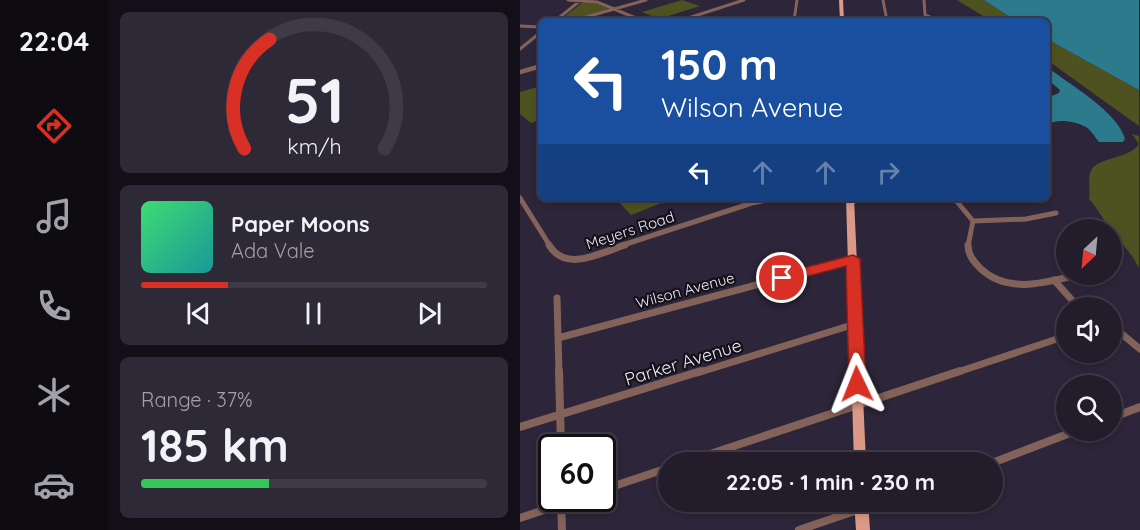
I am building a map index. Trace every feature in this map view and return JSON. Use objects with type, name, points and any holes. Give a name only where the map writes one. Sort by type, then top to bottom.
[{"type":"main road","points":[[841,0],[842,18]]},
{"type":"main road","points":[[850,201],[860,452]]},
{"type":"main road","points":[[862,512],[863,530]]},
{"type":"street","points":[[568,0],[597,2],[636,18]]},
{"type":"street","points":[[559,18],[581,0]]},
{"type":"street","points":[[583,18],[646,0]]},
{"type":"street","points":[[688,18],[744,0]]},
{"type":"street","points":[[794,18],[797,0]]},
{"type":"street","points":[[883,0],[886,18]]},
{"type":"street","points":[[924,0],[923,13],[933,18]]},
{"type":"street","points":[[520,26],[538,27]]},
{"type":"street","points":[[520,49],[538,34]]},
{"type":"street","points":[[520,72],[538,67]]},
{"type":"street","name":"Meyers Road","points":[[520,198],[555,255],[569,261],[762,201]]},
{"type":"street","points":[[956,201],[973,221],[969,252],[972,259],[991,277],[1013,285],[1054,280],[1069,297]]},
{"type":"street","points":[[973,221],[1026,219],[1056,213]]},
{"type":"street","name":"Wilson Avenue","points":[[558,338],[853,259]]},
{"type":"street","points":[[557,298],[560,434]]},
{"type":"street","name":"Parker Avenue","points":[[520,427],[855,324]]},
{"type":"street","points":[[1122,334],[1140,349]]},
{"type":"street","points":[[716,452],[1056,339]]},
{"type":"street","points":[[1122,414],[1140,407]]},
{"type":"street","points":[[1003,459],[1056,438]]},
{"type":"street","points":[[616,485],[658,471]]},
{"type":"street","points":[[520,518],[538,511]]},
{"type":"street","points":[[561,512],[562,530]]},
{"type":"street","points":[[799,530],[844,512]]},
{"type":"green space","points":[[682,0],[700,6],[662,18],[642,12]]},
{"type":"green space","points":[[957,0],[984,0],[1011,18],[986,18]]},
{"type":"green space","points":[[583,2],[595,3],[609,9],[579,18],[563,18]]},
{"type":"green space","points":[[1050,41],[1139,90],[1139,126],[1050,62]]},
{"type":"green space","points":[[538,87],[538,120],[531,123],[520,114],[520,92]]},
{"type":"green space","points":[[1132,134],[1139,136],[1139,144]]},
{"type":"green space","points":[[1139,144],[1139,268],[1122,243],[1122,219],[1104,219],[1089,199],[1089,177],[1094,166],[1134,149]]},
{"type":"green space","points":[[618,201],[666,201],[631,215]]},
{"type":"water","points":[[984,0],[1139,0],[1139,90],[1050,41],[1050,18],[1011,18]]},
{"type":"water","points":[[1050,69],[1103,109],[1121,129],[1125,139],[1123,142],[1099,142],[1088,128],[1071,122],[1050,124],[1050,97],[1059,93],[1060,90],[1050,82]]},
{"type":"route","points":[[782,278],[853,259],[857,384]]}]
